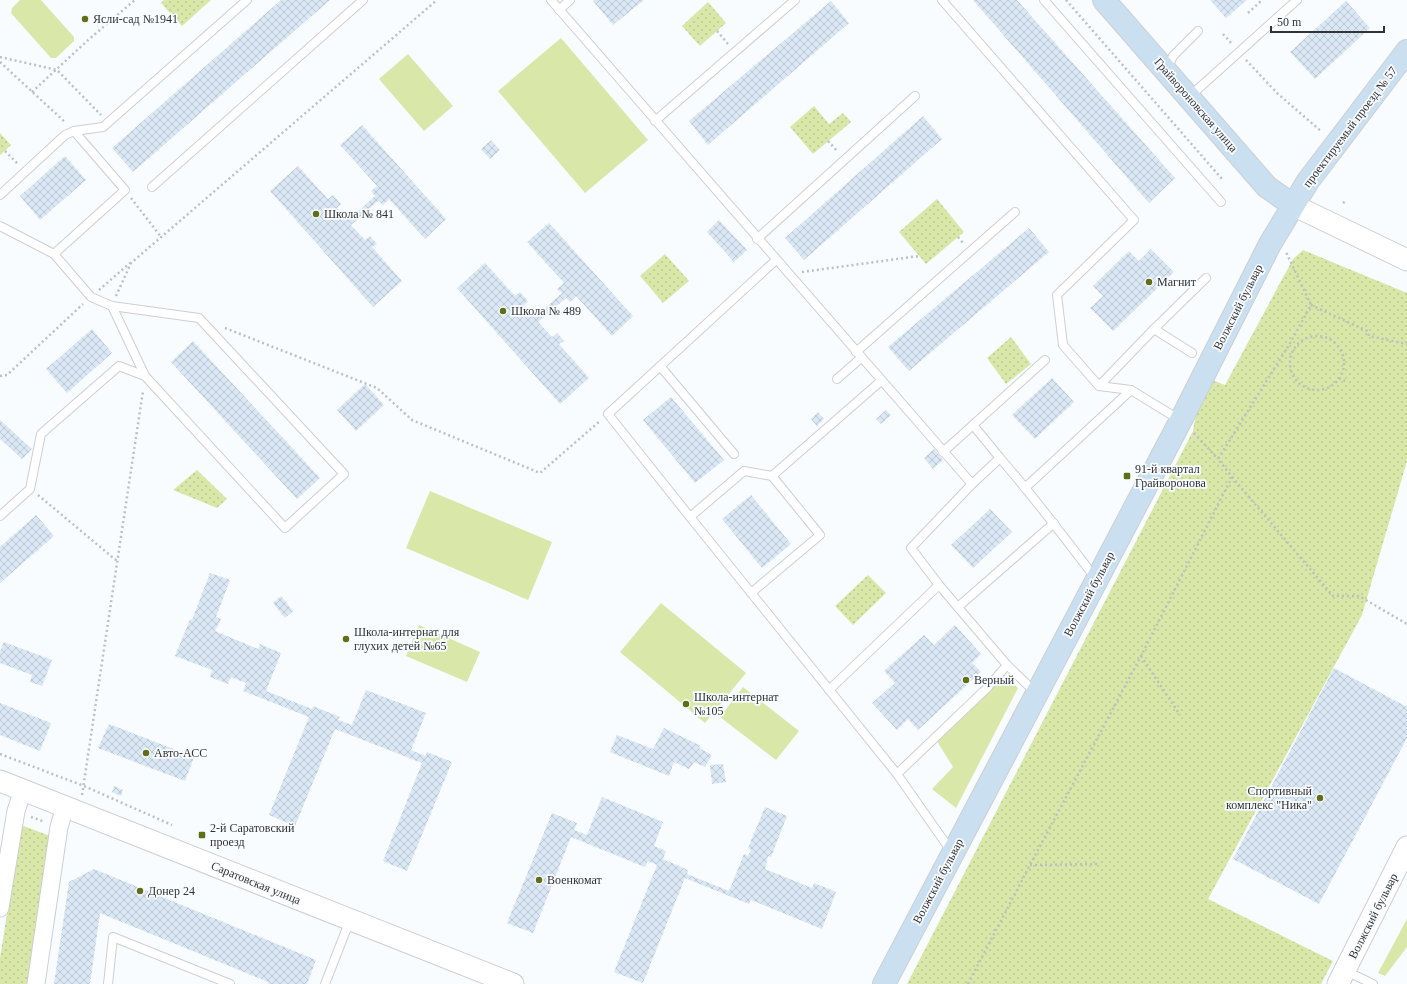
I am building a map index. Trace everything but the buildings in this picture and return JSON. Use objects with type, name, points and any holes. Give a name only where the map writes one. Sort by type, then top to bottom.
[{"type":"main road","name":"Грайвороновская улица","points":[[1104,0],[1267,187],[1293,205]]},
{"type":"main road","name":"проектируемый проезд № 57","points":[[1293,205],[1308,181],[1407,51]]},
{"type":"main road","name":"Волжский бульвар","points":[[884,984],[1096,580],[1187,426],[1270,244],[1293,205]]},
{"type":"street","points":[[1293,205],[1407,260]]},
{"type":"street","name":"Саратовская улица","points":[[0,782],[509,983]]},
{"type":"street","points":[[0,908],[16,811],[23,790]]},
{"type":"street","points":[[36,984],[59,828],[71,810]]},
{"type":"street","name":"Волжский бульвар","points":[[1342,977],[1407,847]]},
{"type":"lane","points":[[0,195],[65,135],[74,131],[102,127],[248,0]]},
{"type":"lane","points":[[152,187],[363,0]]},
{"type":"lane","points":[[551,0],[757,239],[972,484]]},
{"type":"lane","points":[[559,10],[570,0]]},
{"type":"lane","points":[[655,121],[795,0]]},
{"type":"lane","points":[[942,0],[1134,220],[1057,295],[1063,345],[1099,386],[1131,390],[1187,426]]},
{"type":"lane","points":[[1044,0],[1221,202]]},
{"type":"lane","points":[[1189,98],[1297,0]]},
{"type":"lane","points":[[1166,71],[1174,56],[1198,31]]},
{"type":"lane","points":[[757,239],[915,96]]},
{"type":"lane","points":[[54,254],[125,190],[74,131]]},
{"type":"lane","points":[[837,379],[858,355],[1015,212]]},
{"type":"lane","points":[[0,226],[54,254],[91,297],[112,306],[199,318],[344,474],[285,528],[145,376],[112,306]]},
{"type":"lane","points":[[776,260],[608,414],[897,774],[953,854]]},
{"type":"lane","points":[[1099,386],[1206,278]]},
{"type":"lane","points":[[1154,329],[1192,353]]},
{"type":"lane","points":[[943,452],[1045,360]]},
{"type":"lane","points":[[0,516],[30,489],[41,434],[119,366],[145,376]]},
{"type":"lane","points":[[660,366],[734,454]]},
{"type":"lane","points":[[772,476],[881,381]]},
{"type":"lane","points":[[1026,487],[1131,390]]},
{"type":"lane","points":[[973,425],[1026,487],[1096,580]]},
{"type":"lane","points":[[1000,458],[972,484],[911,548],[939,585],[1007,665],[1037,694]]},
{"type":"lane","points":[[690,518],[744,471],[772,476],[820,535],[751,593]]},
{"type":"lane","points":[[958,607],[1054,523]]},
{"type":"lane","points":[[829,690],[939,585]]},
{"type":"lane","points":[[897,774],[988,687],[1007,665]]},
{"type":"lane","points":[[325,984],[350,920]]},
{"type":"lane","points":[[108,984],[113,937],[230,984]]},
{"type":"lane","points":[[1342,977],[1373,984]]},
{"type":"path","points":[[32,92],[87,41],[135,0]]},
{"type":"path","points":[[0,376],[7,375],[91,297],[437,0]]},
{"type":"path","points":[[1066,0],[1222,179]]},
{"type":"path","points":[[1248,13],[1262,0]]},
{"type":"path","points":[[717,31],[734,52]]},
{"type":"path","points":[[1223,34],[1277,93],[1322,132]]},
{"type":"path","points":[[0,57],[57,70],[108,122]]},
{"type":"path","points":[[0,62],[74,131]]},
{"type":"path","points":[[5,151],[26,172]]},
{"type":"path","points":[[125,190],[160,237]]},
{"type":"path","points":[[1286,252],[1311,305],[1367,331],[1369,336],[1407,344]]},
{"type":"path","points":[[788,274],[919,256]]},
{"type":"path","points":[[112,306],[131,263]]},
{"type":"path","points":[[1218,459],[1289,345],[1311,305]]},
{"type":"path","points":[[199,318],[377,388],[412,420],[540,473],[608,414]]},
{"type":"path","points":[[1311,337],[1322,337],[1332,341],[1339,348],[1343,358],[1343,368],[1339,378],[1332,386],[1322,390],[1312,390],[1302,386],[1294,378],[1290,369],[1290,358],[1294,348],[1302,341],[1311,337]]},
{"type":"path","points":[[1289,345],[1294,348]]},
{"type":"path","points":[[71,810],[84,786],[145,376]]},
{"type":"path","points":[[1339,378],[1345,381]]},
{"type":"path","points":[[1187,426],[1218,459],[1333,596],[1359,596],[1407,624]]},
{"type":"path","points":[[968,984],[1141,656],[1232,477]]},
{"type":"path","points":[[30,489],[117,562]]},
{"type":"path","points":[[1141,656],[1180,715]]},
{"type":"path","points":[[0,754],[84,786],[172,825]]},
{"type":"path","points":[[16,811],[59,828]]},
{"type":"path","points":[[1030,865],[1100,864]]},
{"type":"green space","points":[[20,0],[41,0],[74,37],[74,41],[56,58],[51,58],[11,13],[12,8]]},
{"type":"green space","points":[[164,0],[211,0],[182,26],[161,3]]},
{"type":"green space","points":[[708,2],[726,23],[700,46],[682,26]]},
{"type":"green space","points":[[561,38],[648,140],[585,193],[498,91]]},
{"type":"green space","points":[[408,54],[453,106],[424,131],[379,79]]},
{"type":"green space","points":[[814,106],[829,124],[843,113],[851,122],[813,154],[790,127]]},
{"type":"green space","points":[[0,133],[11,145],[0,155]]},
{"type":"green space","points":[[937,199],[964,232],[926,264],[899,232]]},
{"type":"green space","points":[[1303,250],[1407,293],[1407,461],[1362,615],[1208,899],[1333,961],[1321,984],[907,984],[1193,431],[1198,401],[1212,380],[1225,385],[1293,259]]},
{"type":"green space","points":[[665,254],[689,281],[663,303],[640,276]]},
{"type":"green space","points":[[1011,337],[1031,364],[1006,384],[987,358]]},
{"type":"green space","points":[[197,470],[227,499],[217,508],[173,490]]},
{"type":"green space","points":[[430,491],[552,542],[528,600],[406,548]]},
{"type":"green space","points":[[868,575],[886,593],[853,625],[835,606]]},
{"type":"green space","points":[[661,603],[746,673],[705,723],[620,652]]},
{"type":"green space","points":[[419,625],[480,652],[467,682],[406,656]]},
{"type":"green space","points":[[1001,672],[1018,688],[956,808],[932,789],[953,767],[935,738]]},
{"type":"green space","points":[[743,687],[799,731],[776,760],[720,717]]},
{"type":"green space","points":[[21,825],[50,836],[28,984],[0,984],[0,958]]},
{"type":"green space","points":[[1407,919],[1407,947],[1385,976],[1378,973]]},
{"type":"place","name":"Ясли-сад №1941","points":[[85,19]]},
{"type":"place","name":"Школа № 841","points":[[316,214]]},
{"type":"place","name":"Магнит","points":[[1149,282]]},
{"type":"place","name":"Школа № 489","points":[[503,311]]},
{"type":"place","name":"91-й квартал Грайворонова","points":[[1127,476]]},
{"type":"place","name":"Школа-интернат для глухих детей №65","points":[[346,639]]},
{"type":"place","name":"Верный","points":[[966,680]]},
{"type":"place","name":"Школа-интернат №105","points":[[686,704]]},
{"type":"place","name":"Авто-АСС","points":[[146,753]]},
{"type":"place","name":"Спортивный комплекс \"Ника\"","points":[[1320,798]]},
{"type":"place","name":"2-й Саратовский проезд","points":[[202,835]]},
{"type":"place","name":"Военкомат","points":[[539,880]]},
{"type":"place","name":"Донер 24","points":[[140,891]]}]
